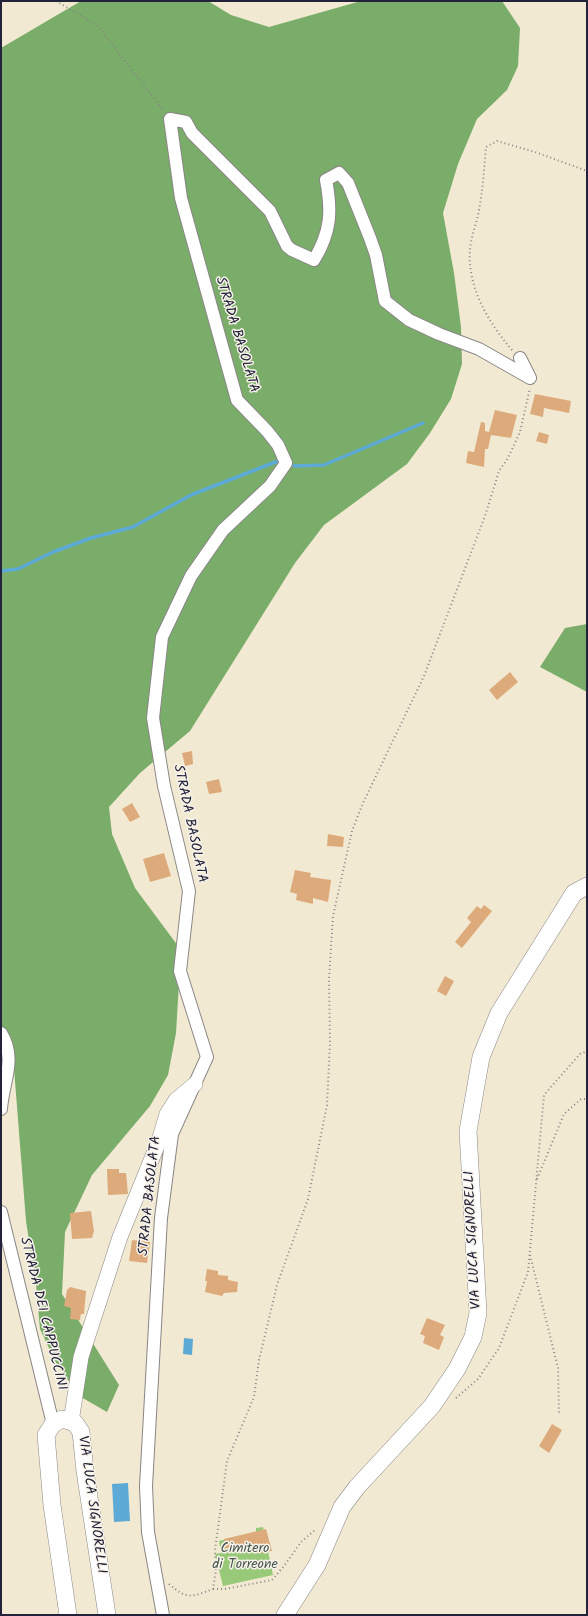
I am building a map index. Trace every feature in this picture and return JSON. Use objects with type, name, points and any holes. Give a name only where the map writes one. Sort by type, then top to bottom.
[{"type":"main road","name":"VIA LUCA SIGNORELLI","points":[[285,1615],[317,1565],[342,1507],[357,1486],[432,1406],[457,1369],[472,1337],[478,1313],[468,1131],[481,1058],[503,1006],[574,894],[587,886]]},
{"type":"main road","name":"VIA LUCA SIGNORELLI","points":[[53,1424],[62,1419],[75,1422],[82,1432],[85,1471],[107,1615]]},
{"type":"main road","points":[[53,1424],[46,1435],[52,1505],[68,1615]]},
{"type":"street","points":[[170,119],[186,122],[192,133],[270,211],[287,246],[292,250],[314,260],[324,245],[330,220],[326,180],[339,173],[348,183],[370,238],[376,256],[385,301],[409,320],[439,334],[479,348],[530,378]]},
{"type":"street","name":"STRADA BASOLATA","points":[[163,1615],[148,1532],[146,1486],[161,1218],[172,1134],[207,1057],[180,971],[189,891],[164,786],[153,718],[162,637],[191,576],[223,530],[270,486],[286,463],[278,445],[267,430],[237,400],[181,198],[170,119]]},
{"type":"street","points":[[520,358],[530,378]]},
{"type":"street","points":[[1,1033],[6,1042],[10,1056],[1,1109]]},
{"type":"street","points":[[71,1422],[81,1357],[120,1237],[159,1141],[167,1114],[176,1100],[195,1084]]},
{"type":"street","name":"STRADA DEI CAPPUCCINI","points":[[1,1212],[53,1424]]},
{"type":"path","points":[[56,1],[98,26],[170,119]]},
{"type":"path","points":[[520,358],[511,349],[487,316],[475,291],[471,272],[470,248],[479,211],[486,146],[497,141],[535,152],[587,171]]},
{"type":"path","points":[[213,1589],[216,1570],[215,1550],[227,1461],[254,1397],[259,1360],[276,1285],[308,1199],[327,1104],[330,1043],[329,979],[333,916],[352,831],[363,804],[424,676],[485,516],[499,471],[508,458],[520,432],[529,393],[530,378]]},
{"type":"path","points":[[454,1400],[478,1379],[499,1348],[528,1272],[544,1095],[580,1054],[587,1052]]},
{"type":"path","points":[[536,1182],[564,1114],[581,1099],[587,1100]]},
{"type":"path","points":[[529,1252],[558,1368],[559,1413]]},
{"type":"path","points":[[157,1586],[167,1583],[179,1593],[189,1596],[213,1589],[225,1590],[272,1580],[301,1542],[318,1527]]},
{"type":"green space","points":[[81,1],[208,1],[231,15],[269,27],[361,1],[502,1],[520,28],[518,66],[507,90],[477,119],[458,164],[443,213],[454,273],[461,327],[462,364],[451,399],[430,433],[407,464],[324,525],[295,563],[190,731],[140,773],[109,807],[112,834],[135,888],[181,950],[176,1033],[168,1075],[150,1106],[92,1175],[65,1232],[62,1294],[119,1385],[107,1412],[81,1397],[58,1367],[40,1329],[36,1284],[26,1221],[12,1043],[1,1034],[1,48]]},
{"type":"green space","points":[[587,624],[587,692],[540,667],[565,628]]},
{"type":"green space","name":"Cimitero di Torreone","points":[[263,1527],[273,1575],[223,1586],[215,1554],[221,1553],[219,1541],[256,1532],[256,1528]]},
{"type":"water","points":[[184,1338],[193,1339],[192,1355],[183,1354]]},
{"type":"water","points":[[128,1483],[130,1521],[114,1522],[112,1484]]},
{"type":"building","points":[[535,394],[571,401],[569,413],[544,408],[543,417],[530,414]]},
{"type":"building","points":[[495,410],[517,415],[511,438],[491,435],[488,449],[485,449],[484,467],[466,463],[468,451],[474,452],[481,422],[485,423],[485,431],[489,432]]},
{"type":"building","points":[[539,432],[549,435],[547,444],[536,441]]},
{"type":"building","points":[[510,672],[518,682],[497,700],[489,690]]},
{"type":"building","points":[[192,751],[193,764],[185,766],[182,753]]},
{"type":"building","points":[[219,779],[222,792],[209,794],[206,782]]},
{"type":"building","points":[[132,803],[140,817],[130,822],[122,809]]},
{"type":"building","points":[[328,834],[344,837],[343,847],[327,846]]},
{"type":"building","points":[[164,853],[171,876],[150,882],[143,859]]},
{"type":"building","points":[[295,870],[311,873],[310,877],[331,880],[328,902],[313,898],[313,904],[296,900],[297,894],[290,892]]},
{"type":"building","points":[[484,905],[492,911],[462,948],[455,942],[471,922],[467,918],[477,906],[481,909]]},
{"type":"building","points":[[445,976],[454,981],[446,996],[437,991]]},
{"type":"building","points":[[107,1169],[119,1169],[119,1173],[126,1173],[128,1194],[108,1195]]},
{"type":"building","points":[[91,1211],[94,1231],[92,1238],[72,1239],[70,1213]]},
{"type":"building","points":[[132,1240],[150,1242],[147,1263],[129,1261]]},
{"type":"building","points":[[207,1269],[218,1271],[218,1275],[228,1276],[228,1280],[238,1282],[237,1292],[224,1293],[222,1296],[205,1292]]},
{"type":"building","points":[[70,1287],[86,1291],[84,1314],[81,1314],[80,1320],[70,1319],[71,1308],[64,1306],[67,1290]]},
{"type":"building","points":[[427,1318],[445,1325],[440,1335],[444,1337],[439,1350],[423,1343],[425,1336],[420,1334]]},
{"type":"building","points":[[552,1424],[562,1430],[549,1453],[539,1446]]},
{"type":"building","points":[[266,1529],[272,1551],[261,1553],[258,1544],[225,1552],[224,1539]]},
{"type":"waterway","points":[[288,463],[295,466],[324,465],[423,423]]},
{"type":"waterway","points":[[1,571],[18,569],[53,552],[91,538],[133,527],[191,495],[278,461],[282,462]]}]
